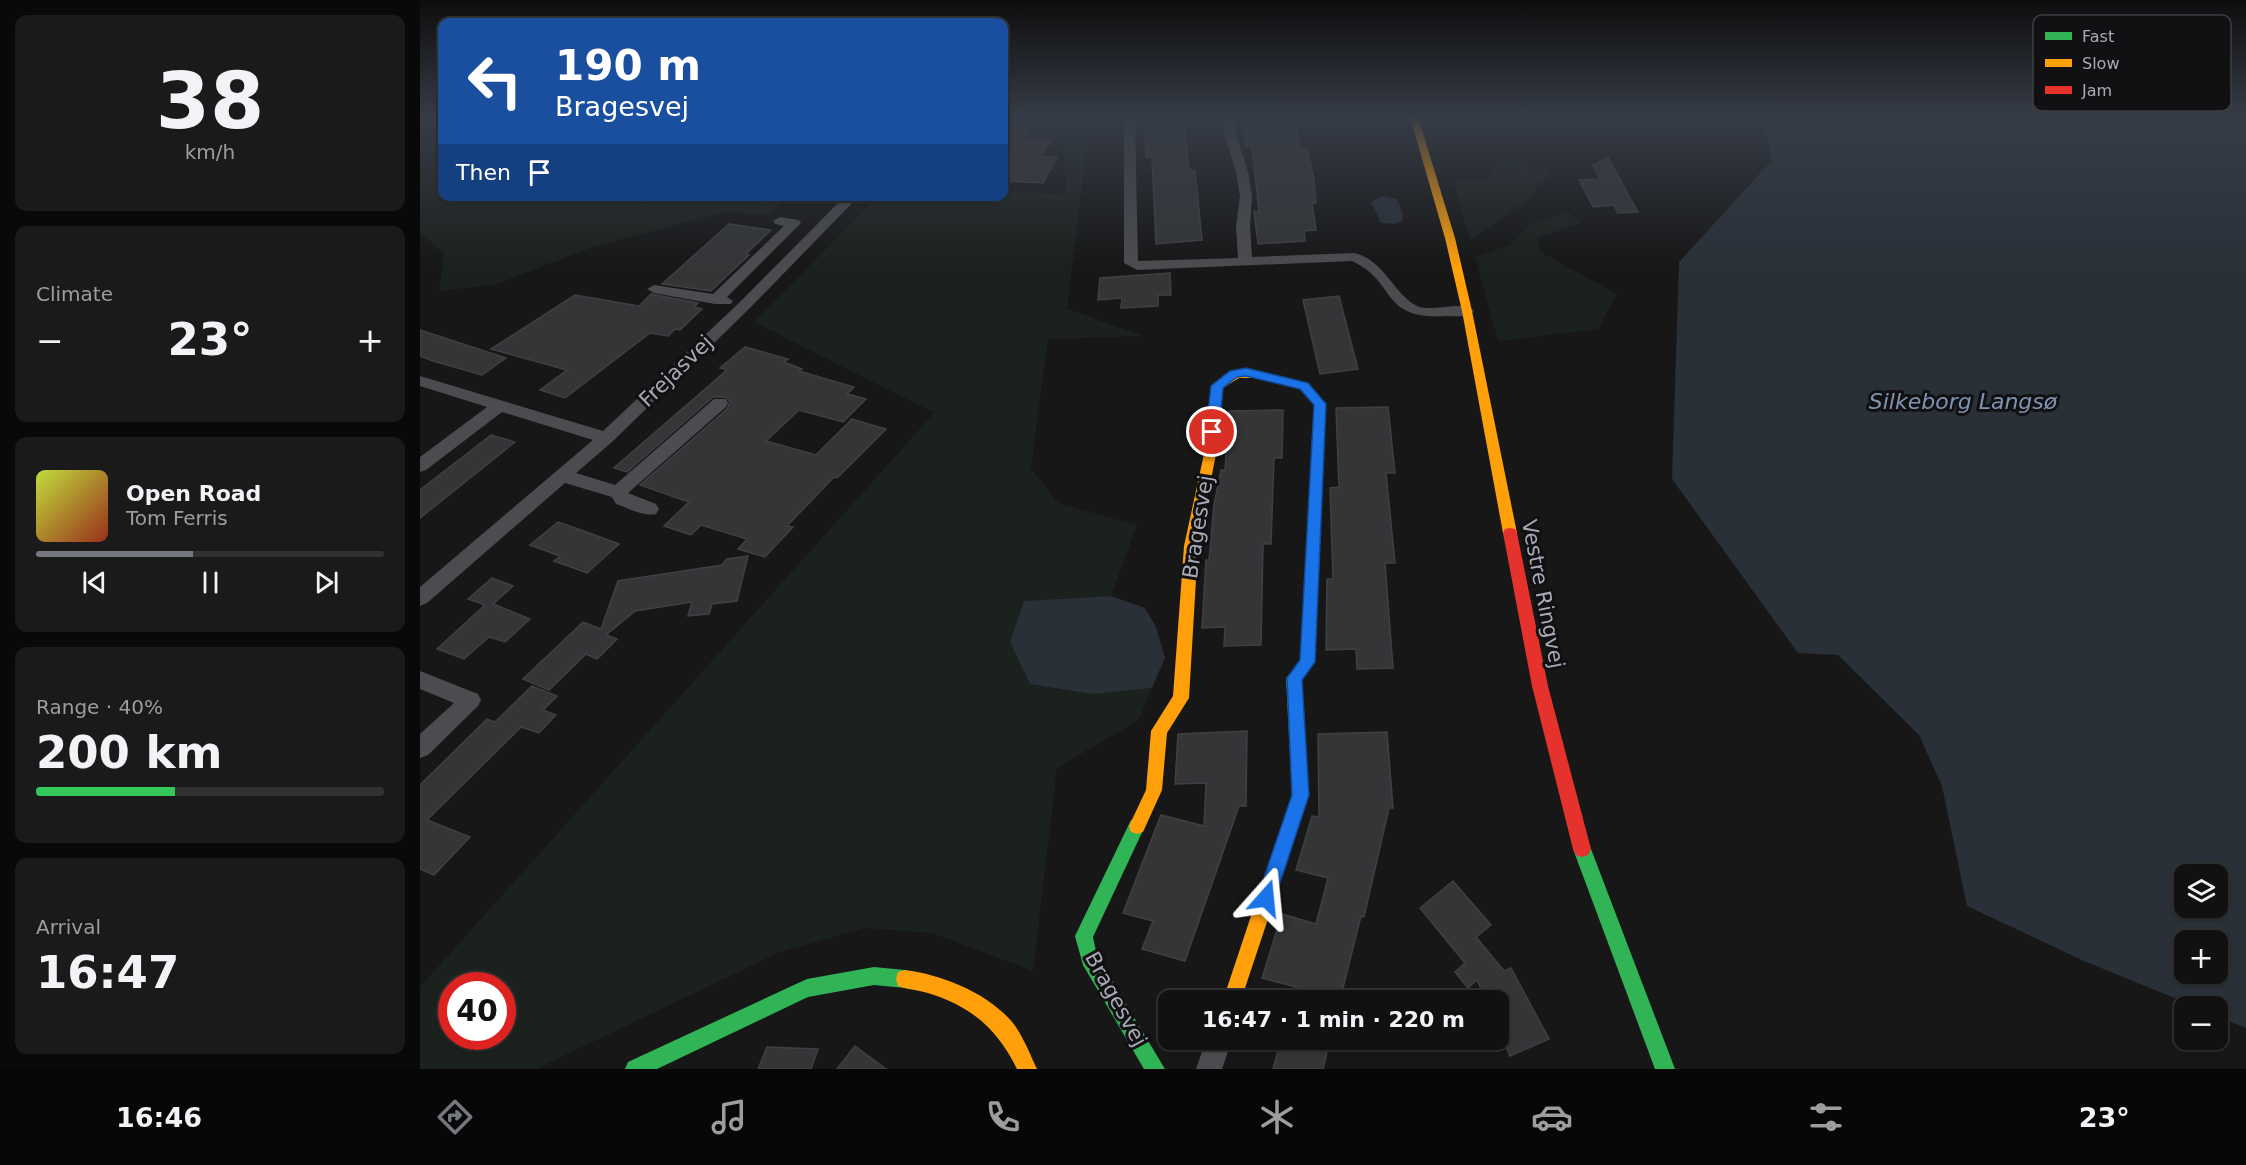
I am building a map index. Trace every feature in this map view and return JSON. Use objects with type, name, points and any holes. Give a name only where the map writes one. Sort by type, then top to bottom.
[{"type":"street","points":[[1130,167],[1131,263],[1137,266],[1354,257],[1366,261],[1377,270],[1403,303],[1418,312],[1467,311]]},
{"type":"street","points":[[1240,167],[1246,196],[1243,226],[1245,261]]},
{"type":"street","name":"Vestre Ringvej","points":[[1429,167],[1450,238],[1467,311],[1540,686],[1579,842],[1665,1069]]},
{"type":"street","name":"Frejasvej","points":[[420,598],[606,438],[746,304],[848,201]]},
{"type":"street","points":[[715,300],[794,223],[780,221]]},
{"type":"street","points":[[654,289],[746,304]]},
{"type":"street","name":"Bragesvej","points":[[1155,1069],[1089,959],[1084,936],[1154,790],[1159,731],[1181,698],[1191,546],[1210,454],[1217,386],[1234,374],[1246,372],[1304,386],[1320,404],[1308,662],[1294,678],[1300,795],[1235,990]]},
{"type":"street","points":[[420,381],[606,438]]},
{"type":"street","points":[[618,492],[720,403]]},
{"type":"street","points":[[420,466],[498,406]]},
{"type":"street","points":[[561,475],[618,492],[622,499],[650,509]]},
{"type":"street","points":[[420,680],[471,700],[420,748]]},
{"type":"street","points":[[635,1069],[807,988],[874,975],[919,980],[965,998],[1004,1028],[1027,1069]]},
{"type":"street","points":[[1209,1069],[1216,1050]]},
{"type":"shaded area","points":[[420,167],[438,167],[438,201],[632,201],[645,204],[663,201],[783,201],[769,215],[724,212],[593,247],[494,285],[439,291],[444,253],[420,233]]},
{"type":"shaded area","points":[[1065,167],[1084,167],[1067,309],[1144,336],[1048,339],[1031,468],[1058,503],[1137,525],[1111,596],[1024,601],[1093,694],[1152,688],[1139,720],[1057,768],[1033,971],[932,933],[865,928],[780,952],[536,1069],[420,1069],[420,987],[934,413],[754,322],[873,201],[1008,201],[1008,191],[1066,195]]},
{"type":"shaded area","points":[[1494,167],[1533,167],[1550,173],[1524,203],[1470,240],[1453,180],[1489,178]]},
{"type":"shaded area","points":[[1568,212],[1580,223],[1537,238],[1541,252],[1617,294],[1598,329],[1498,341],[1475,257],[1510,245],[1531,223]]},
{"type":"water","name":"Silkeborg Langsø","points":[[1766,167],[2246,167],[2246,1028],[2228,1021],[2228,996],[2174,996],[2174,998],[2084,961],[1967,906],[1942,786],[1919,735],[1838,655],[1798,653],[1672,479],[1679,262]]},
{"type":"water","points":[[1382,196],[1397,199],[1403,214],[1402,221],[1395,224],[1381,223],[1371,202]]},
{"type":"water","points":[[1111,596],[1145,608],[1156,627],[1165,658],[1152,688],[1093,694],[1030,684],[1010,642],[1024,601]]},
{"type":"building","points":[[1008,167],[1052,167],[1043,183],[1008,181]]},
{"type":"building","points":[[1152,167],[1189,167],[1189,170],[1195,170],[1202,240],[1156,244]]},
{"type":"building","points":[[1254,167],[1311,167],[1316,203],[1312,203],[1316,230],[1304,231],[1305,241],[1258,244],[1254,212],[1259,212]]},
{"type":"building","points":[[1594,167],[1613,167],[1638,212],[1618,213],[1614,205],[1593,207],[1579,180],[1600,179]]},
{"type":"building","points":[[729,224],[771,230],[746,254],[749,255],[711,291],[662,284]]},
{"type":"building","points":[[1170,273],[1171,295],[1158,295],[1158,306],[1121,308],[1122,298],[1098,300],[1100,278]]},
{"type":"building","points":[[651,294],[698,303],[694,307],[702,309],[680,330],[675,329],[668,336],[650,333],[565,398],[540,390],[567,370],[491,349],[575,295],[639,306]]},
{"type":"building","points":[[1339,296],[1358,369],[1320,374],[1303,300]]},
{"type":"building","points":[[420,330],[506,358],[482,375],[433,361],[420,356]]},
{"type":"building","points":[[745,347],[788,359],[784,362],[802,369],[799,371],[854,387],[847,394],[866,399],[843,422],[799,410],[766,441],[816,455],[852,419],[886,429],[837,478],[834,477],[787,526],[793,527],[765,557],[738,549],[747,539],[701,525],[691,535],[664,526],[689,502],[640,485],[727,409],[730,402],[726,397],[713,397],[627,472],[614,468],[727,370],[720,368]]},
{"type":"building","points":[[1388,407],[1395,473],[1386,473],[1395,563],[1385,563],[1393,668],[1357,669],[1356,649],[1326,650],[1327,579],[1333,579],[1330,488],[1339,487],[1336,408]]},
{"type":"building","points":[[1283,410],[1282,458],[1274,458],[1271,544],[1263,544],[1261,645],[1224,646],[1225,627],[1202,628],[1206,560],[1209,560],[1214,505],[1221,470],[1225,470],[1229,411]]},
{"type":"building","points":[[491,435],[515,442],[420,518],[420,490]]},
{"type":"building","points":[[558,522],[619,544],[587,573],[554,561],[560,556],[530,545]]},
{"type":"building","points":[[748,556],[737,601],[712,604],[709,614],[688,616],[692,602],[635,611],[606,635],[617,639],[597,659],[586,654],[549,690],[523,679],[583,622],[601,629],[618,581],[722,565],[727,559]]},
{"type":"building","points":[[492,578],[513,586],[493,604],[530,619],[505,642],[489,637],[464,659],[437,649],[485,605],[468,599]]},
{"type":"building","points":[[532,686],[557,696],[543,710],[556,715],[539,733],[521,727],[427,820],[470,837],[434,875],[420,869],[420,785],[487,719],[495,722]]},
{"type":"building","points":[[1247,731],[1246,806],[1239,806],[1185,961],[1142,949],[1153,921],[1123,913],[1161,815],[1204,826],[1206,783],[1175,784],[1178,734]]},
{"type":"building","points":[[1387,732],[1393,808],[1389,808],[1364,917],[1361,916],[1342,990],[1295,990],[1296,987],[1262,978],[1282,914],[1316,924],[1328,878],[1296,870],[1312,816],[1319,817],[1318,734]]},
{"type":"building","points":[[1453,881],[1491,925],[1476,937],[1504,971],[1511,968],[1549,1039],[1510,1056],[1507,1050],[1509,990],[1482,990],[1477,980],[1468,988],[1455,972],[1465,963],[1420,908]]},
{"type":"building","points":[[855,1046],[886,1069],[837,1069]]},
{"type":"building","points":[[767,1047],[818,1049],[811,1069],[758,1069]]},
{"type":"building","points":[[1278,1050],[1328,1050],[1323,1069],[1273,1069]]},
{"type":"traffic: fast","points":[[1255,374],[1304,386],[1320,404],[1308,662],[1294,678],[1300,795],[1261,913]]},
{"type":"traffic: fast","points":[[1137,826],[1084,936],[1089,959],[1155,1069]]},
{"type":"traffic: fast","points":[[1582,849],[1665,1069]]},
{"type":"traffic: fast","points":[[635,1069],[807,988],[874,976],[905,979]]},
{"type":"traffic: slow","points":[[1429,167],[1450,238],[1467,311],[1510,533]]},
{"type":"traffic: slow","points":[[1137,826],[1154,790],[1159,731],[1181,698],[1191,546],[1210,454],[1217,386],[1239,374],[1255,374]]},
{"type":"traffic: slow","points":[[1235,990],[1261,913]]},
{"type":"traffic: slow","points":[[905,979],[930,984],[958,995],[995,1019],[1008,1032],[1027,1069]]},
{"type":"traffic: jam","points":[[1510,533],[1540,686],[1582,849]]},
{"type":"route","points":[[1212,432],[1217,386],[1234,374],[1246,372],[1304,386],[1320,404],[1308,662],[1294,678],[1300,795],[1266,898]]}]
